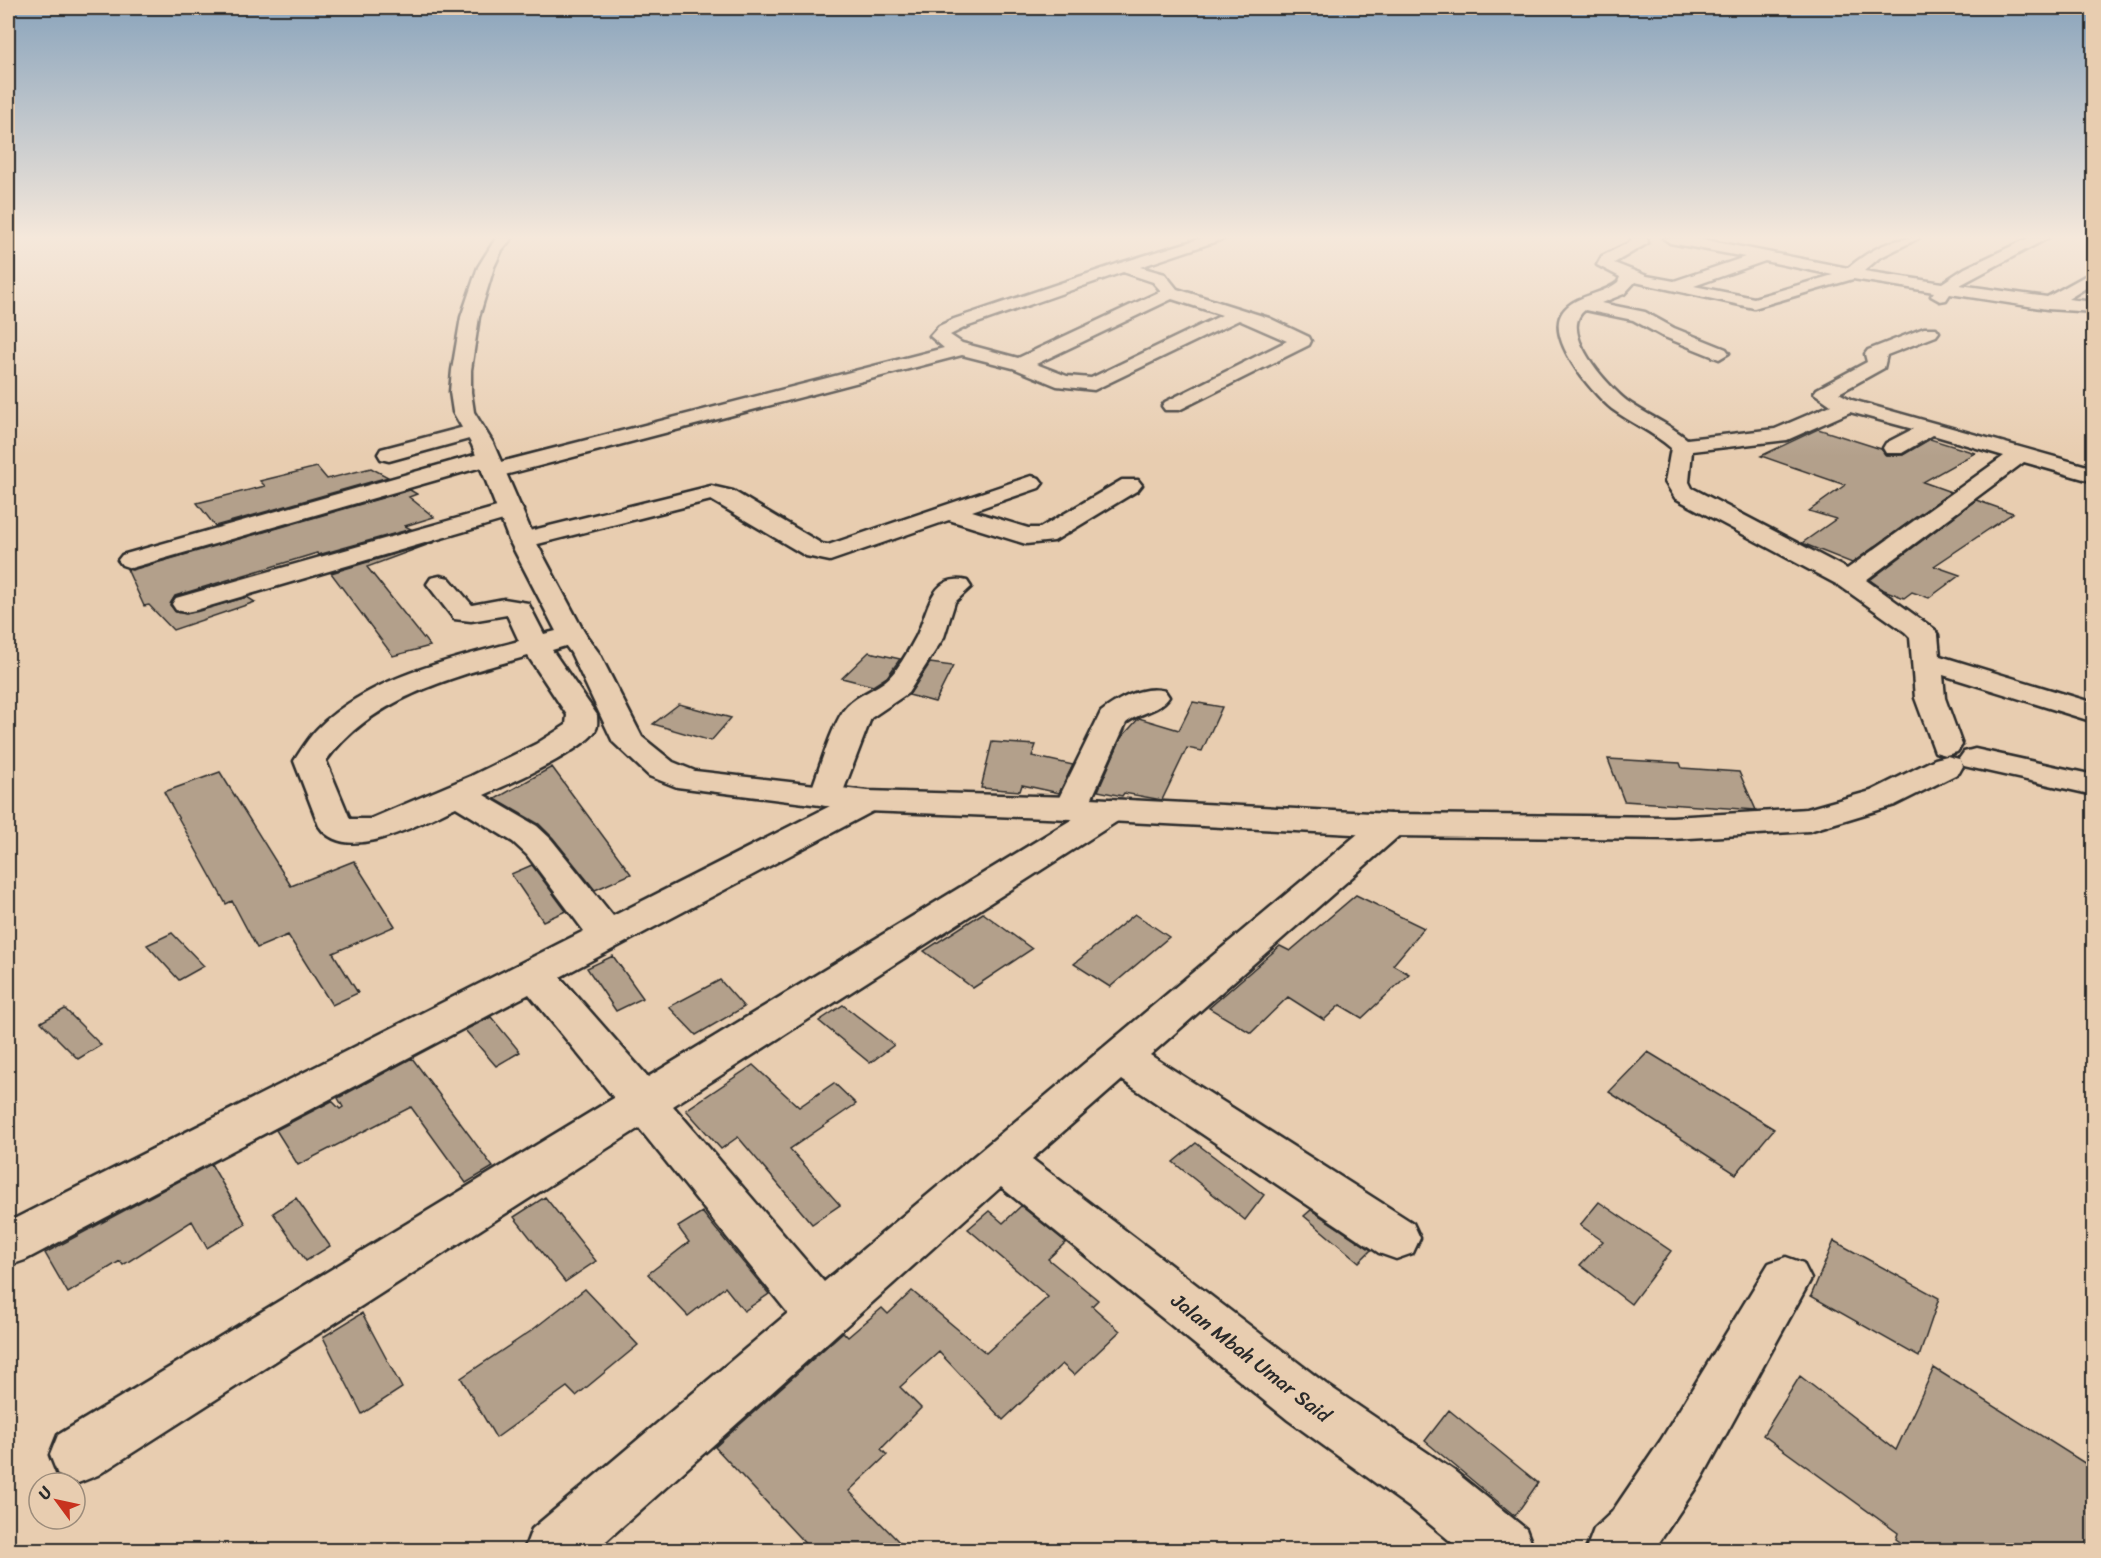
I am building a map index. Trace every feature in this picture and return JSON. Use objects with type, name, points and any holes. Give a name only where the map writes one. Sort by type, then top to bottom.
[{"type":"street","points":[[473,311],[462,355],[462,406],[472,431],[482,443],[522,540],[572,634],[585,653],[629,742],[661,770],[689,780],[867,801],[1091,809],[1390,825],[1662,828],[1809,820],[1884,798],[1956,757],[2094,785]]},
{"type":"street","points":[[996,311],[939,333],[945,341],[961,349],[1020,364],[1064,382],[1094,384],[1238,314]]},
{"type":"street","points":[[1020,364],[1134,311]]},
{"type":"street","points":[[1172,406],[1302,341],[1228,311]]},
{"type":"street","points":[[1574,311],[1568,316],[1566,325],[1570,341],[1594,381],[1620,405],[1682,447],[1779,435],[1850,406]]},
{"type":"street","points":[[1614,311],[1639,316],[1668,332],[1719,353]]},
{"type":"street","points":[[1930,332],[1900,345],[1881,349],[1875,354],[1877,364],[1824,393],[1850,406],[1867,408],[2019,455],[2094,475]]},
{"type":"street","points":[[131,560],[490,465],[961,349]]},
{"type":"street","points":[[1894,448],[1930,428]]},
{"type":"street","points":[[389,454],[472,431]]},
{"type":"street","points":[[1682,447],[1677,482],[1683,493],[1849,580],[1916,626],[1923,635],[1930,698],[1956,757]]},
{"type":"street","points":[[1849,580],[2019,455]]},
{"type":"street","points":[[522,540],[711,493],[725,496],[822,553],[839,551],[952,513],[1031,483]]},
{"type":"street","points":[[952,513],[1026,536],[1045,536],[1130,485]]},
{"type":"street","points":[[186,604],[511,510]]},
{"type":"street","points":[[440,584],[464,613],[479,612],[500,605],[518,609],[534,646],[582,715],[581,728],[545,751],[459,794],[382,827],[356,831],[342,830],[336,826],[310,761],[318,745],[335,729],[362,707],[384,695],[534,646],[572,634]]},
{"type":"street","points":[[826,796],[857,714],[868,704],[897,687],[930,637],[943,598],[958,587]]},
{"type":"street","points":[[1927,661],[2094,713]]},
{"type":"street","points":[[78,1455],[642,1103],[1091,809],[1112,719],[1123,710],[1154,697]]},
{"type":"street","points":[[459,794],[525,834],[539,847],[608,936]]},
{"type":"street","points":[[8,1245],[867,801]]},
{"type":"street","points":[[553,1551],[1000,1160],[1390,825]]},
{"type":"street","points":[[535,974],[642,1103],[750,1225],[822,1317]]},
{"type":"street","points":[[1120,1057],[1396,1238]]},
{"type":"street","name":"Jalan Mbah Umar Said","points":[[1000,1160],[1307,1402],[1433,1490],[1505,1551]]},
{"type":"street","points":[[1615,1551],[1632,1532],[1681,1460],[1786,1279]]},
{"type":"building","points":[[1818,429],[1881,449],[1886,455],[1903,455],[1930,439],[1975,453],[1923,482],[1951,492],[1852,563],[1802,543],[1836,519],[1809,511],[1845,485],[1761,456]]},
{"type":"building","points":[[317,467],[327,479],[371,468],[388,477],[215,526],[197,503],[265,486],[260,481]]},
{"type":"building","points":[[410,490],[417,494],[409,497],[434,517],[405,526],[411,529],[318,555],[317,553],[175,596],[170,605],[176,612],[186,614],[247,597],[255,602],[173,630],[149,605],[144,606],[127,569],[132,570]]},
{"type":"building","points":[[1976,500],[2013,513],[1934,566],[1960,575],[1929,598],[1912,592],[1904,598],[1884,590],[1870,580]]},
{"type":"building","points":[[435,542],[367,567],[430,646],[393,656],[331,573]]},
{"type":"building","points":[[869,652],[900,659],[887,677],[873,686],[842,678]]},
{"type":"building","points":[[930,663],[953,666],[935,702],[909,695]]},
{"type":"building","points":[[1193,702],[1222,707],[1202,751],[1187,748],[1162,800],[1098,791],[1121,738],[1139,718],[1179,730]]},
{"type":"building","points":[[679,704],[731,718],[711,741],[653,724]]},
{"type":"building","points":[[992,742],[1036,745],[1032,756],[1073,765],[1059,793],[1022,785],[1020,791],[981,788]]},
{"type":"building","points":[[1608,759],[1680,763],[1682,768],[1739,772],[1756,810],[1624,801]]},
{"type":"building","points":[[552,767],[631,874],[595,890],[539,824],[495,799]]},
{"type":"building","points":[[220,772],[291,886],[354,861],[395,926],[333,953],[358,993],[332,1005],[288,935],[257,948],[232,901],[226,904],[164,792]]},
{"type":"building","points":[[532,865],[566,911],[543,921],[511,874]]},
{"type":"building","points":[[1356,895],[1424,928],[1393,965],[1409,974],[1362,1018],[1340,1005],[1324,1020],[1288,997],[1251,1033],[1209,1008],[1280,946],[1290,951]]},
{"type":"building","points":[[983,913],[1032,949],[973,988],[924,951]]},
{"type":"building","points":[[1135,914],[1169,937],[1110,987],[1074,964]]},
{"type":"building","points":[[172,933],[204,966],[179,980],[147,945]]},
{"type":"building","points":[[613,956],[643,998],[616,1011],[587,968]]},
{"type":"building","points":[[720,980],[744,1007],[696,1035],[669,1007]]},
{"type":"building","points":[[843,1005],[894,1045],[870,1063],[819,1021]]},
{"type":"building","points":[[65,1009],[101,1045],[78,1059],[41,1022]]},
{"type":"building","points":[[491,1017],[520,1052],[496,1066],[465,1030]]},
{"type":"building","points":[[1648,1052],[1774,1129],[1736,1174],[1609,1092]]},
{"type":"building","points":[[412,1058],[493,1167],[466,1183],[411,1107],[298,1165],[276,1130],[332,1101],[340,1109],[343,1107],[338,1098]]},
{"type":"building","points":[[753,1065],[799,1107],[834,1083],[856,1104],[790,1149],[840,1205],[812,1224],[738,1137],[721,1149],[686,1110]]},
{"type":"building","points":[[1196,1143],[1264,1195],[1245,1220],[1173,1162]]},
{"type":"building","points":[[211,1164],[246,1224],[207,1248],[192,1221],[123,1265],[120,1261],[68,1293],[45,1253]]},
{"type":"building","points":[[545,1197],[596,1261],[565,1282],[514,1217]]},
{"type":"building","points":[[296,1198],[330,1246],[306,1261],[273,1213]]},
{"type":"building","points":[[1599,1202],[1671,1251],[1631,1304],[1580,1265],[1603,1241],[1580,1225]]},
{"type":"building","points":[[1021,1206],[1066,1242],[1048,1259],[1098,1300],[1092,1306],[1120,1331],[1074,1375],[1062,1364],[1003,1420],[939,1352],[900,1387],[921,1408],[881,1449],[887,1455],[849,1491],[908,1551],[812,1551],[715,1447],[843,1332],[848,1337],[882,1308],[888,1314],[912,1291],[986,1353],[1048,1297],[968,1229],[989,1211],[1003,1223]]},
{"type":"building","points":[[1311,1210],[1371,1250],[1359,1262],[1304,1216]]},
{"type":"building","points":[[702,1212],[769,1294],[744,1311],[725,1287],[688,1316],[648,1274],[689,1242],[678,1227]]},
{"type":"building","points":[[1834,1241],[1939,1298],[1919,1357],[1811,1296]]},
{"type":"building","points":[[585,1289],[638,1345],[576,1396],[567,1387],[496,1438],[461,1378],[531,1331]]},
{"type":"building","points":[[362,1313],[402,1388],[362,1414],[323,1337]]},
{"type":"building","points":[[1934,1368],[2094,1469],[2094,1551],[1913,1551],[1896,1539],[1898,1533],[1763,1435],[1800,1376],[1896,1450]]},
{"type":"building","points":[[1449,1410],[1538,1483],[1515,1516],[1425,1441]]}]
